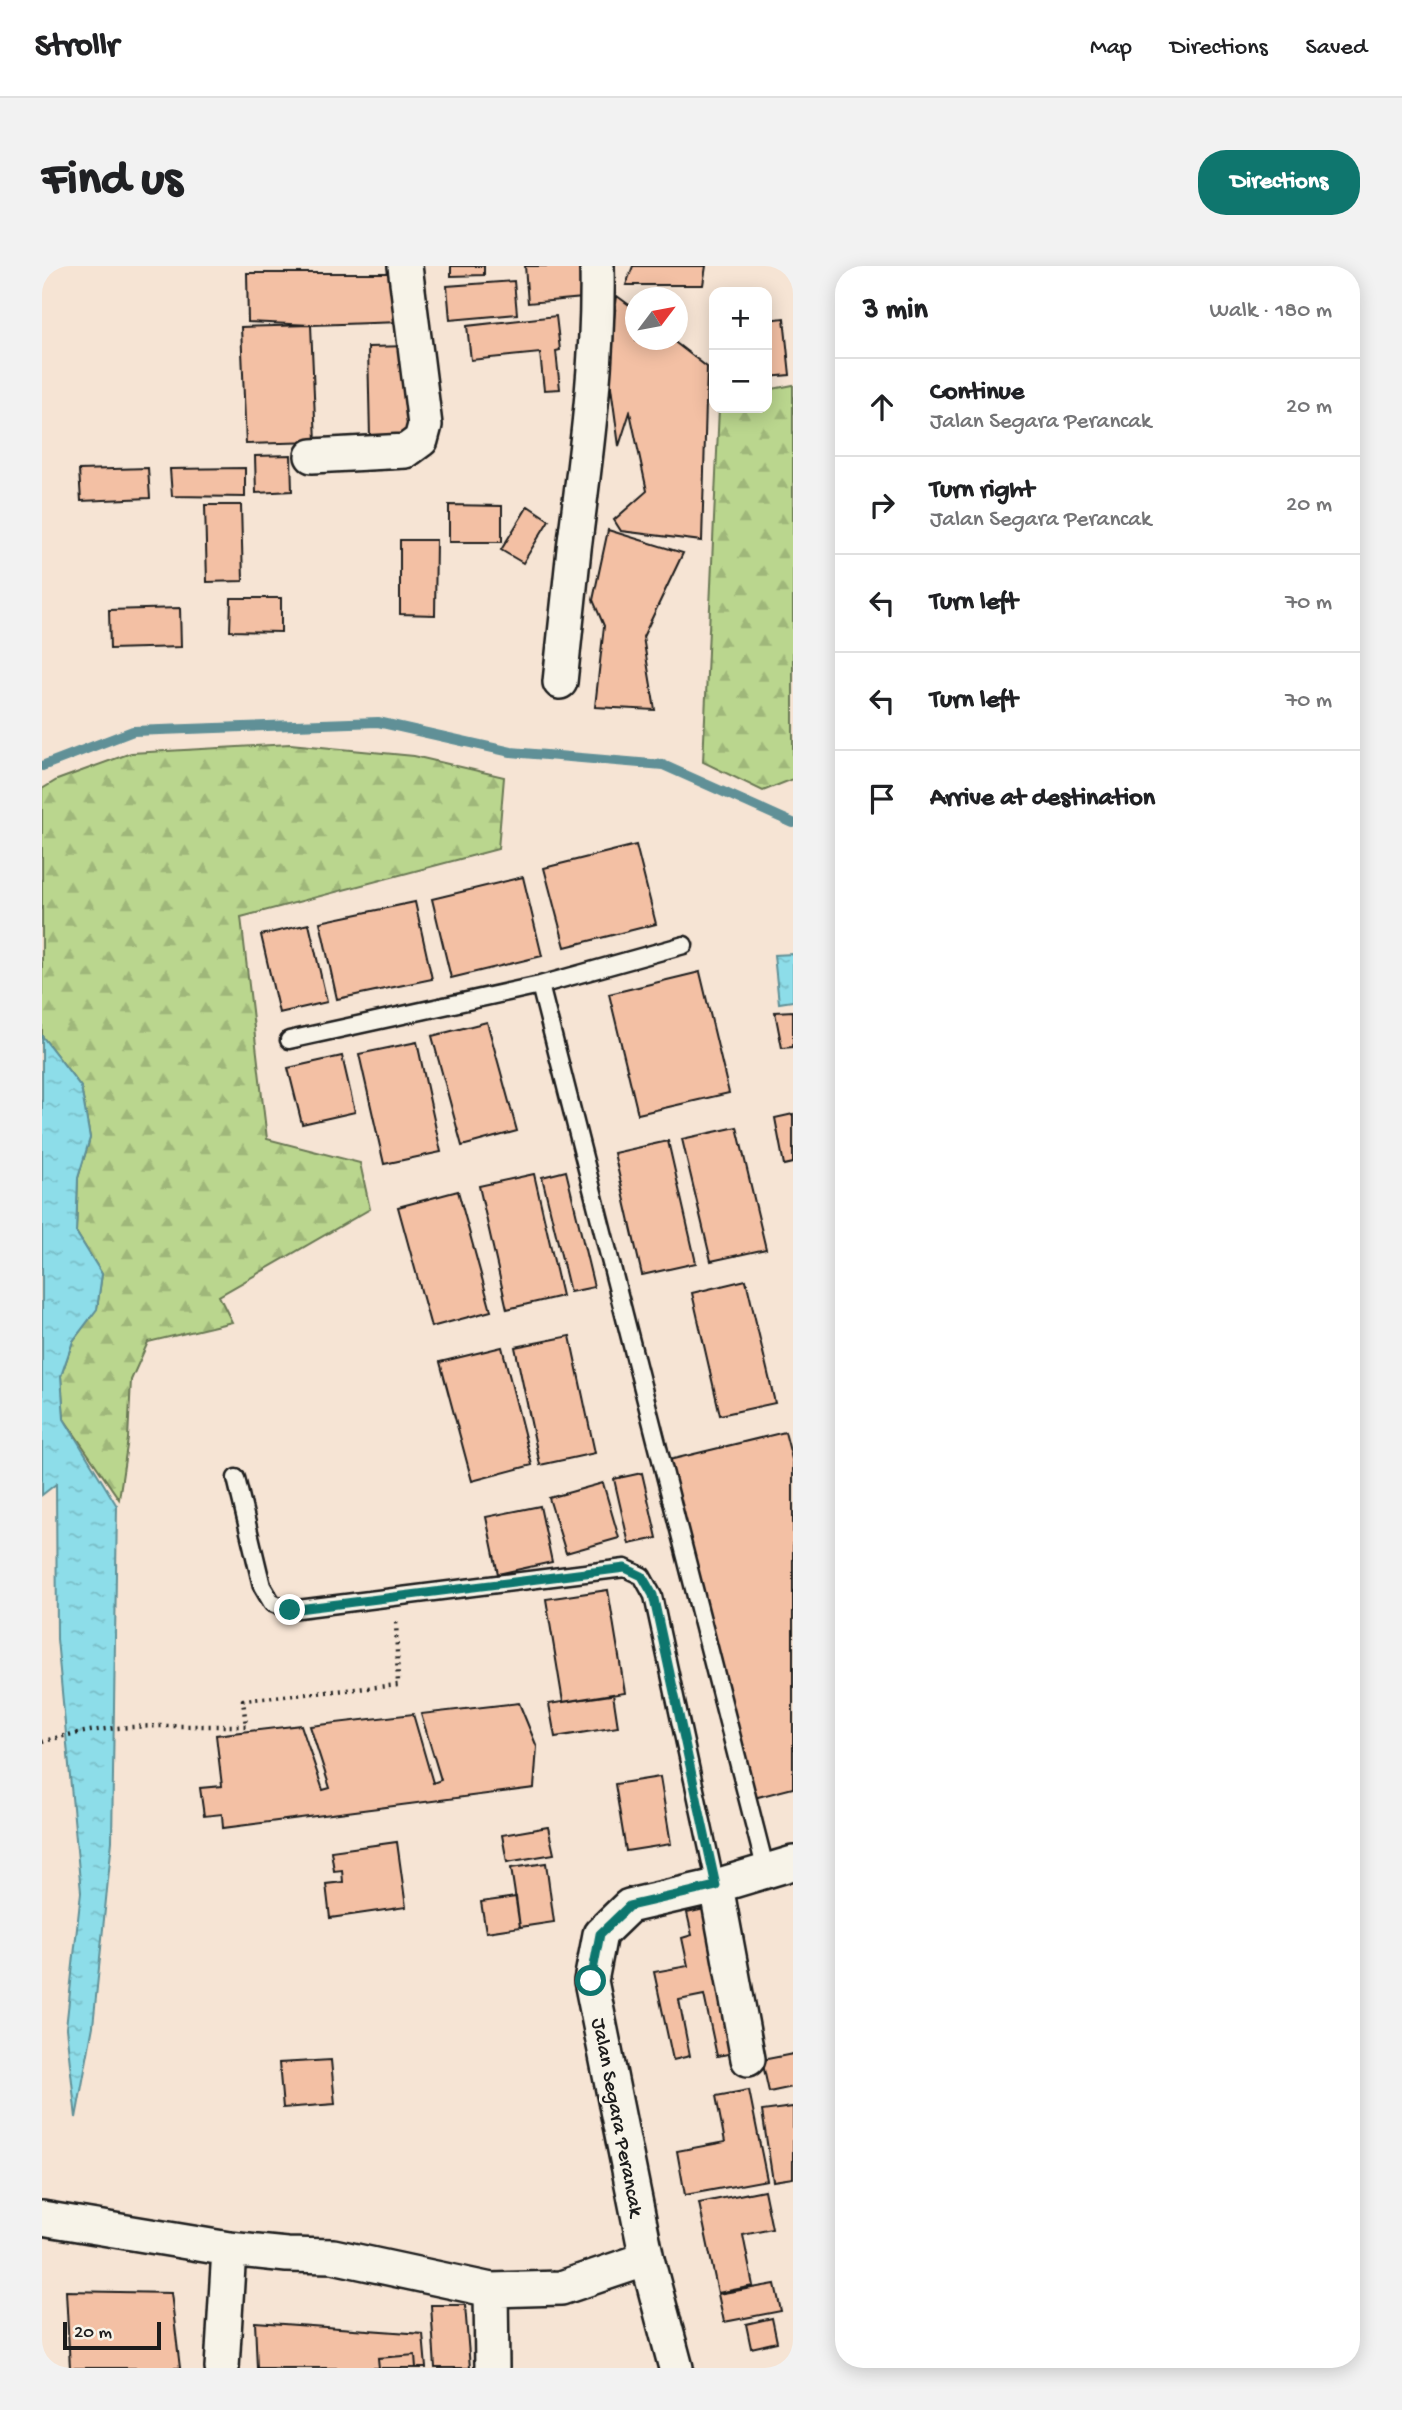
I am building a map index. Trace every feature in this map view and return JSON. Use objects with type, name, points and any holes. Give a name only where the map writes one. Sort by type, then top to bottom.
[{"type":"street","points":[[312,456],[406,451],[421,440],[425,425],[405,266]]},
{"type":"street","points":[[561,682],[587,453],[598,302],[597,266]]},
{"type":"street","name":"Jalan Segara Perancak","points":[[676,2368],[647,2259],[591,1981],[600,1934],[629,1906],[716,1886],[780,1867]]},
{"type":"street","points":[[716,1886],[748,2059]]},
{"type":"street","points":[[42,2218],[229,2249],[333,2256],[491,2290],[561,2288],[647,2259]]},
{"type":"street","points":[[222,2368],[229,2249]]},
{"type":"street","points":[[491,2290],[492,2368]]},
{"type":"lane","points":[[289,1040],[540,985],[684,945]]},
{"type":"lane","points":[[540,985],[780,1867]]},
{"type":"lane","points":[[236,1478],[262,1586],[272,1603],[290,1610],[625,1568],[642,1576],[653,1595],[716,1886]]},
{"type":"path","points":[[42,1742],[61,1736],[125,1727],[246,1726],[243,1700],[398,1685],[395,1597]]},
{"type":"green space","points":[[793,385],[793,779],[763,791],[703,762],[719,413],[772,413],[772,389]]},
{"type":"green space","points":[[290,744],[414,756],[504,777],[498,849],[241,917],[267,1139],[360,1163],[370,1209],[219,1296],[232,1322],[148,1342],[131,1380],[128,1439],[119,1499],[64,1419],[61,1376],[73,1341],[97,1308],[102,1274],[76,1232],[78,1178],[90,1138],[81,1087],[42,1036],[42,789],[57,780],[131,753]]},
{"type":"water","points":[[793,954],[793,1001],[779,1003],[774,955]]},
{"type":"water","points":[[42,1036],[81,1087],[90,1138],[78,1178],[76,1232],[102,1274],[97,1309],[73,1341],[61,1376],[64,1419],[117,1506],[112,1841],[93,2026],[76,2118],[66,2028],[81,1892],[57,1639],[56,1484],[42,1495]]},
{"type":"building","points":[[451,266],[484,266],[484,275],[451,276]]},
{"type":"building","points":[[525,266],[580,266],[583,298],[528,303]]},
{"type":"building","points":[[633,266],[706,266],[703,285],[626,285]]},
{"type":"building","points":[[247,273],[400,273],[401,322],[311,325],[248,322]]},
{"type":"building","points":[[514,281],[517,314],[450,320],[447,286]]},
{"type":"building","points":[[617,296],[625,302],[625,350],[685,350],[707,367],[702,541],[621,531],[614,520],[647,491],[630,412],[619,446],[608,365]]},
{"type":"building","points":[[556,316],[560,350],[556,351],[560,389],[544,390],[540,353],[471,360],[467,326]]},
{"type":"building","points":[[784,318],[790,375],[772,377],[772,319]]},
{"type":"building","points":[[311,325],[316,442],[246,444],[241,327]]},
{"type":"building","points":[[410,346],[411,436],[370,437],[368,347]]},
{"type":"building","points":[[291,455],[292,491],[256,493],[255,456]]},
{"type":"building","points":[[148,468],[150,498],[81,501],[79,470]]},
{"type":"building","points":[[245,468],[245,497],[172,496],[170,469]]},
{"type":"building","points":[[205,505],[241,505],[243,581],[207,582]]},
{"type":"building","points":[[449,505],[502,506],[502,542],[449,542]]},
{"type":"building","points":[[528,506],[549,520],[523,563],[501,550]]},
{"type":"building","points":[[608,530],[683,553],[643,637],[655,710],[595,707],[604,626],[593,600]]},
{"type":"building","points":[[400,540],[436,540],[435,615],[400,614]]},
{"type":"building","points":[[231,598],[281,598],[281,632],[230,631]]},
{"type":"building","points":[[180,608],[181,647],[110,649],[109,610]]},
{"type":"building","points":[[636,845],[656,924],[565,947],[544,868]]},
{"type":"building","points":[[523,877],[542,956],[451,978],[432,899]]},
{"type":"building","points":[[415,902],[432,979],[337,999],[320,922]]},
{"type":"building","points":[[309,924],[327,1002],[279,1013],[261,935]]},
{"type":"building","points":[[700,972],[729,1093],[638,1114],[609,994]]},
{"type":"building","points":[[793,1011],[793,1047],[782,1048],[775,1012]]},
{"type":"building","points":[[487,1022],[517,1131],[462,1146],[432,1036]]},
{"type":"building","points":[[417,1042],[441,1152],[384,1164],[359,1054]]},
{"type":"building","points":[[342,1056],[355,1112],[302,1124],[288,1068]]},
{"type":"building","points":[[793,1114],[793,1163],[784,1165],[775,1118]]},
{"type":"building","points":[[737,1127],[766,1249],[711,1261],[682,1139]]},
{"type":"building","points":[[668,1141],[696,1263],[642,1275],[614,1153]]},
{"type":"building","points":[[566,1171],[594,1287],[570,1292],[542,1177]]},
{"type":"building","points":[[534,1174],[562,1296],[507,1309],[479,1186]]},
{"type":"building","points":[[458,1191],[491,1311],[431,1327],[398,1207]]},
{"type":"building","points":[[746,1280],[775,1403],[720,1415],[692,1293]]},
{"type":"building","points":[[570,1336],[595,1453],[540,1465],[515,1347]]},
{"type":"building","points":[[502,1347],[532,1465],[472,1481],[440,1362]]},
{"type":"building","points":[[785,1432],[793,1463],[793,1788],[750,1799],[665,1461]]},
{"type":"building","points":[[642,1473],[657,1538],[629,1544],[614,1479]]},
{"type":"building","points":[[603,1483],[619,1538],[566,1553],[549,1498]]},
{"type":"building","points":[[540,1506],[552,1562],[498,1574],[486,1517]]},
{"type":"building","points":[[608,1590],[625,1693],[563,1702],[546,1599]]},
{"type":"building","points":[[613,1694],[618,1727],[555,1737],[549,1704]]},
{"type":"building","points":[[519,1703],[537,1747],[534,1788],[223,1828],[222,1814],[204,1816],[200,1788],[222,1786],[216,1735],[301,1725],[323,1790],[330,1788],[310,1726],[413,1714],[433,1783],[441,1780],[421,1714]]},
{"type":"building","points":[[660,1777],[671,1844],[626,1851],[615,1784]]},
{"type":"building","points":[[548,1827],[554,1854],[507,1862],[502,1835]]},
{"type":"building","points":[[397,1842],[406,1907],[330,1918],[326,1884],[343,1882],[342,1870],[334,1871],[331,1851]]},
{"type":"building","points":[[546,1863],[554,1922],[520,1927],[511,1868]]},
{"type":"building","points":[[516,1897],[520,1927],[486,1932],[481,1902]]},
{"type":"building","points":[[709,1908],[739,2052],[717,2056],[704,1995],[679,2000],[690,2056],[673,2060],[654,1972],[688,1966],[682,1938],[692,1935],[687,1913]]},
{"type":"building","points":[[793,2054],[793,2087],[769,2092],[762,2060]]},
{"type":"building","points":[[331,2060],[335,2104],[283,2108],[279,2063]]},
{"type":"building","points":[[749,2090],[767,2180],[685,2195],[677,2151],[725,2142],[716,2096]]},
{"type":"building","points":[[793,2107],[793,2178],[773,2181],[762,2111]]},
{"type":"building","points":[[764,2190],[772,2229],[743,2235],[753,2286],[718,2293],[699,2203]]},
{"type":"building","points":[[775,2284],[781,2311],[724,2322],[718,2294]]},
{"type":"building","points":[[66,2291],[171,2293],[180,2368],[70,2368]]},
{"type":"building","points":[[431,2305],[465,2305],[470,2368],[435,2368]]},
{"type":"building","points":[[772,2318],[777,2342],[751,2348],[746,2324]]},
{"type":"building","points":[[255,2322],[423,2334],[426,2368],[257,2368]]},
{"type":"building","points":[[415,2355],[416,2368],[379,2368],[378,2358]]},
{"type":"waterway","points":[[42,766],[133,731],[378,722],[511,752],[663,765],[793,823]]},
{"type":"route","points":[[290,1610],[625,1568],[642,1576],[653,1595],[716,1886],[629,1906],[600,1934],[591,1981]]}]
